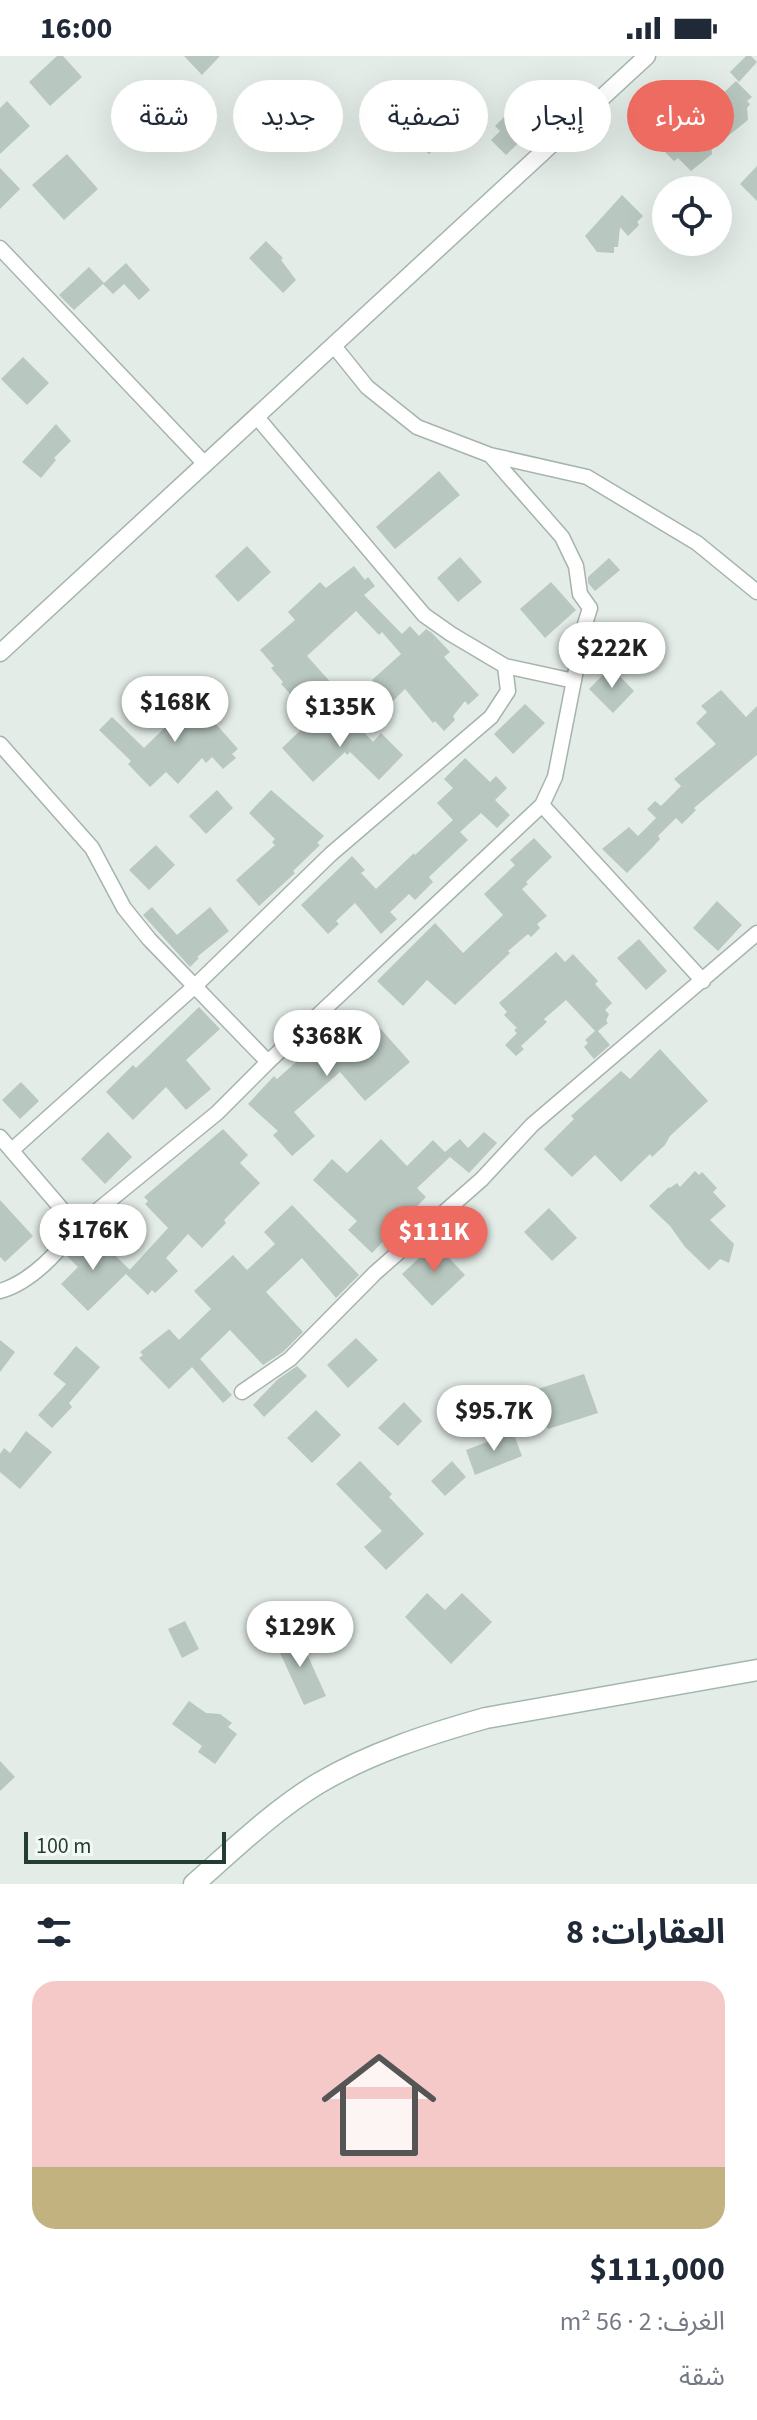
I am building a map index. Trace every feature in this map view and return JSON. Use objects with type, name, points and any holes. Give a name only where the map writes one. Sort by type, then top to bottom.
[{"type":"main road","points":[[194,1884],[283,1808],[319,1783],[366,1759],[486,1718],[757,1670]]},
{"type":"street","points":[[0,653],[647,56]]},
{"type":"street","points":[[0,248],[205,464]]},
{"type":"street","points":[[334,346],[367,387],[417,427],[490,455],[587,477],[697,543],[757,592]]},
{"type":"street","points":[[256,416],[424,615],[505,666],[574,681]]},
{"type":"street","points":[[0,1291],[14,1287],[59,1250],[71,1232],[217,1113],[542,805],[555,777],[590,608],[580,594],[576,566],[562,537],[490,455]]},
{"type":"street","points":[[12,1150],[195,986],[331,854],[491,717],[508,691],[505,666]]},
{"type":"street","points":[[0,744],[92,848],[124,908],[149,939],[268,1062]]},
{"type":"street","points":[[542,805],[703,981]]},
{"type":"street","points":[[242,1392],[290,1359],[375,1273],[482,1179],[532,1125],[757,933]]},
{"type":"street","points":[[0,1137],[62,1206],[72,1221],[71,1232]]},
{"type":"building","points":[[57,56],[63,56],[82,77],[50,106],[29,82]]},
{"type":"building","points":[[184,56],[220,56],[202,75]]},
{"type":"building","points":[[746,56],[757,62],[739,82],[730,72]]},
{"type":"building","points":[[736,81],[752,97],[747,101],[750,104],[747,108],[748,120],[734,131]]},
{"type":"building","points":[[7,101],[30,126],[0,154],[0,108]]},
{"type":"building","points":[[504,117],[504,152],[509,152],[506,155],[491,140],[500,131],[495,126]]},
{"type":"building","points":[[665,152],[712,152],[691,171],[678,158],[674,161]]},
{"type":"building","points":[[67,154],[98,189],[64,220],[32,185]]},
{"type":"building","points":[[757,166],[757,201],[740,184]]},
{"type":"building","points":[[0,168],[20,189],[0,209]]},
{"type":"building","points":[[622,195],[643,216],[628,236],[620,227],[618,247],[614,247],[614,253],[597,252],[585,236]]},
{"type":"building","points":[[266,241],[283,258],[281,260],[296,280],[283,293],[249,258]]},
{"type":"building","points":[[126,263],[150,290],[139,300],[124,284],[113,294],[103,284]]},
{"type":"building","points":[[89,267],[104,283],[74,310],[59,295]]},
{"type":"building","points":[[23,357],[49,383],[27,405],[1,379]]},
{"type":"building","points":[[56,424],[71,441],[54,458],[56,460],[41,478],[22,462]]},
{"type":"building","points":[[439,471],[460,495],[395,549],[376,527]]},
{"type":"building","points":[[247,546],[271,572],[238,602],[215,576]]},
{"type":"building","points":[[460,557],[482,582],[458,602],[437,578]]},
{"type":"building","points":[[609,558],[620,570],[595,591],[588,583],[588,577]]},
{"type":"building","points":[[354,566],[365,580],[368,577],[375,586],[364,595],[402,634],[410,626],[419,636],[426,629],[432,633],[450,652],[444,657],[479,695],[468,705],[465,701],[453,716],[455,720],[444,731],[435,721],[433,723],[405,689],[392,702],[372,680],[401,654],[382,632],[379,635],[356,611],[307,656],[333,685],[305,710],[281,684],[283,682],[271,668],[274,666],[260,650],[295,620],[288,612],[320,582],[326,588]]},
{"type":"building","points":[[551,582],[576,610],[545,638],[520,609]]},
{"type":"building","points":[[611,667],[634,691],[613,713],[589,689]]},
{"type":"building","points":[[196,684],[209,699],[201,707],[238,749],[232,754],[236,758],[223,769],[212,757],[206,763],[202,758],[178,784],[166,772],[150,787],[128,764],[131,761],[99,730],[112,717],[144,748],[192,701],[186,693]]},
{"type":"building","points":[[721,690],[746,717],[757,706],[757,755],[694,808],[696,810],[682,824],[676,818],[627,873],[602,849],[629,827],[638,836],[656,818],[647,809],[655,801],[661,806],[681,786],[674,779],[716,744],[696,723],[707,712],[701,706]]},
{"type":"building","points":[[525,704],[545,723],[513,754],[494,734]]},
{"type":"building","points":[[348,715],[373,742],[381,733],[403,755],[379,780],[350,752],[347,755],[345,752],[313,782],[282,748],[307,724],[316,733],[333,718],[339,724]]},
{"type":"building","points":[[465,758],[490,782],[496,776],[507,788],[495,800],[510,815],[497,828],[481,813],[460,832],[468,840],[429,877],[433,882],[415,900],[409,894],[390,912],[397,919],[381,934],[355,903],[336,921],[339,924],[328,934],[301,905],[352,856],[365,870],[361,873],[376,889],[415,855],[453,820],[437,803],[453,788],[444,779]]},
{"type":"building","points":[[217,790],[233,808],[206,834],[189,816]]},
{"type":"building","points":[[271,790],[324,836],[317,843],[320,845],[293,871],[295,873],[259,906],[236,880],[275,845],[272,842],[275,839],[249,813]]},
{"type":"building","points":[[534,838],[552,857],[522,889],[547,916],[537,924],[540,928],[508,951],[510,953],[455,1005],[427,980],[403,1006],[377,981],[435,923],[463,953],[503,915],[484,894],[515,865],[510,860]]},
{"type":"building","points":[[156,845],[175,865],[149,890],[129,870]]},
{"type":"building","points":[[717,901],[742,925],[718,951],[693,928]]},
{"type":"building","points":[[152,907],[177,935],[210,907],[229,931],[197,957],[190,967],[143,915]]},
{"type":"building","points":[[639,939],[667,971],[646,990],[617,958]]},
{"type":"building","points":[[556,952],[565,962],[573,954],[598,981],[595,984],[612,1003],[605,1010],[609,1014],[608,1023],[598,1031],[610,1045],[594,1059],[584,1047],[588,1043],[585,1040],[595,1031],[566,1000],[544,1019],[547,1022],[521,1046],[524,1049],[516,1056],[505,1045],[517,1033],[514,1030],[517,1028],[504,1015],[507,1012],[499,1003]]},
{"type":"building","points":[[199,1007],[220,1029],[186,1060],[211,1089],[186,1110],[166,1087],[133,1120],[106,1092],[133,1065],[136,1068]]},
{"type":"building","points":[[347,1017],[367,1039],[379,1027],[410,1062],[365,1101],[340,1072],[294,1112],[315,1136],[292,1156],[273,1135],[278,1131],[248,1104],[274,1076],[277,1079]]},
{"type":"building","points":[[660,1049],[708,1101],[670,1136],[665,1145],[652,1157],[650,1154],[621,1182],[595,1155],[572,1177],[544,1149],[574,1119],[571,1116],[621,1071],[630,1079]]},
{"type":"building","points":[[21,1082],[39,1101],[20,1119],[2,1100]]},
{"type":"building","points":[[223,1129],[248,1155],[240,1163],[260,1183],[202,1248],[188,1234],[166,1258],[178,1271],[155,1293],[152,1290],[148,1295],[126,1274],[168,1228],[145,1204],[148,1201],[144,1197]]},
{"type":"building","points":[[108,1132],[132,1157],[105,1184],[81,1159]]},
{"type":"building","points":[[484,1132],[497,1143],[469,1173],[450,1157],[417,1188],[426,1197],[372,1253],[348,1230],[357,1221],[313,1180],[332,1159],[347,1173],[381,1139],[407,1166],[433,1140],[445,1152],[460,1139],[468,1148]]},
{"type":"building","points":[[695,1171],[699,1175],[702,1172],[717,1188],[713,1192],[726,1206],[710,1220],[734,1244],[729,1263],[720,1259],[709,1270],[649,1206],[669,1187],[677,1183],[680,1187]]},
{"type":"building","points":[[0,1200],[33,1236],[5,1262],[0,1257]]},
{"type":"building","points":[[292,1205],[359,1275],[336,1298],[302,1258],[266,1292],[303,1332],[283,1352],[263,1365],[230,1330],[200,1359],[232,1395],[223,1403],[192,1367],[169,1389],[139,1358],[143,1355],[140,1352],[169,1329],[179,1340],[211,1309],[194,1291],[233,1255],[247,1270],[275,1244],[264,1232]]},
{"type":"building","points":[[549,1208],[577,1238],[552,1261],[524,1232]]},
{"type":"building","points":[[88,1236],[92,1241],[96,1237],[130,1270],[88,1311],[61,1284],[78,1267],[67,1256]]},
{"type":"building","points":[[435,1243],[465,1275],[432,1306],[402,1274]]},
{"type":"building","points":[[356,1338],[378,1360],[348,1388],[327,1365]]},
{"type":"building","points":[[0,1340],[15,1352],[0,1372]]},
{"type":"building","points":[[76,1346],[100,1367],[69,1403],[72,1407],[52,1428],[38,1415],[66,1384],[53,1374]]},
{"type":"building","points":[[297,1366],[307,1376],[264,1417],[253,1405],[277,1380]]},
{"type":"building","points":[[584,1374],[598,1413],[548,1429],[535,1390]]},
{"type":"building","points":[[404,1402],[422,1421],[398,1446],[378,1428]]},
{"type":"building","points":[[316,1410],[341,1435],[312,1463],[287,1438]]},
{"type":"building","points":[[26,1431],[52,1452],[20,1489],[0,1472],[0,1454],[4,1448],[10,1453]]},
{"type":"building","points":[[513,1432],[522,1456],[475,1475],[466,1450]]},
{"type":"building","points":[[360,1461],[424,1534],[386,1570],[364,1547],[382,1531],[336,1484]]},
{"type":"building","points":[[452,1461],[466,1477],[445,1496],[431,1481]]},
{"type":"building","points":[[427,1593],[445,1610],[462,1593],[492,1622],[451,1664],[405,1617]]},
{"type":"building","points":[[185,1621],[199,1649],[182,1658],[168,1629]]},
{"type":"building","points":[[297,1632],[326,1696],[304,1705],[275,1642]]},
{"type":"building","points":[[189,1701],[206,1713],[220,1714],[232,1723],[228,1727],[237,1734],[215,1764],[198,1752],[202,1746],[172,1724]]},
{"type":"building","points":[[0,1761],[15,1777],[0,1791]]}]
